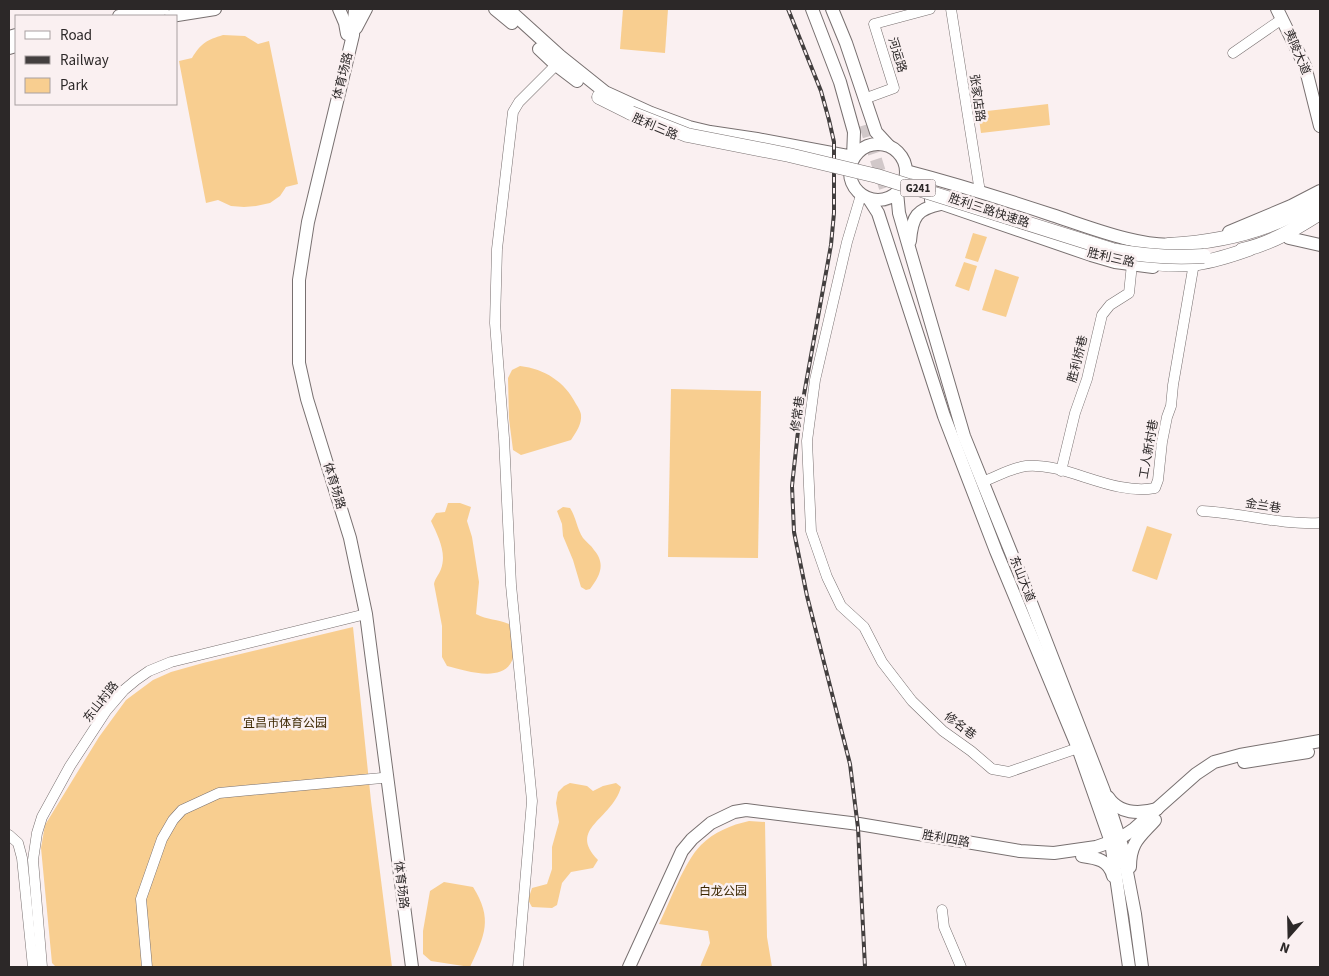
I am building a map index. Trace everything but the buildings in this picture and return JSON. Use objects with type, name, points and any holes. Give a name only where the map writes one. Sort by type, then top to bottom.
[{"type":"highway","name":"胜利三路快速路","points":[[602,94],[632,111],[696,133],[838,159],[884,170],[1114,244],[1156,251],[1204,253]]},
{"type":"highway","name":"G241","points":[[1204,253],[1252,239],[1280,227],[1320,203]]},
{"type":"highway","points":[[1168,245],[1202,243],[1232,237],[1267,226],[1320,203]]},
{"type":"highway","name":"G241","points":[[1204,253],[1227,254],[1249,249],[1296,228],[1320,212]]},
{"type":"highway","points":[[978,215],[1078,246],[1147,262],[1192,264],[1219,260],[1249,249]]},
{"type":"main road","points":[[125,15],[163,9]]},
{"type":"main road","points":[[177,15],[215,9]]},
{"type":"main road","points":[[339,9],[350,34]]},
{"type":"main road","name":"体育场路","points":[[349,9],[350,34]]},
{"type":"main road","name":"体育场路","points":[[355,9],[308,222],[299,280],[299,363],[307,399],[350,538],[363,615],[412,967]]},
{"type":"main road","points":[[350,34],[366,9]]},
{"type":"main road","name":"胜利三路","points":[[495,9],[556,65],[602,94],[689,127],[853,157]]},
{"type":"main road","name":"胜利三路","points":[[508,9],[629,116],[674,136],[721,148],[849,173]]},
{"type":"main road","points":[[812,9],[842,91],[854,132],[853,157],[849,173],[851,181],[855,188],[865,197],[884,199],[899,191],[906,171],[901,156],[876,132],[846,43],[832,9]]},
{"type":"main road","points":[[820,9],[835,45],[862,126],[827,9]]},
{"type":"main road","name":"夷陵大道","points":[[1280,12],[1309,64],[1320,108]]},
{"type":"main road","name":"夷陵大道","points":[[1280,12],[1305,66],[1320,126]]},
{"type":"main road","points":[[853,157],[866,146],[888,145]]},
{"type":"main road","name":"胜利三路","points":[[906,171],[1121,236],[1168,245],[1216,236],[1234,230],[1291,206],[1320,191]]},
{"type":"main road","points":[[1291,206],[1309,194],[1320,179]]},
{"type":"main road","name":"胜利三路","points":[[899,191],[978,215],[1115,262],[1170,269],[1193,269],[1237,260],[1290,238],[1320,219]]},
{"type":"main road","name":"东山大道","points":[[899,191],[899,213],[910,248],[958,438],[982,482],[1047,642],[1104,791],[1135,914],[1142,967]]},
{"type":"main road","name":"东山大道","points":[[865,197],[878,213],[996,550],[1078,748],[1103,820],[1116,844],[1128,967]]},
{"type":"main road","points":[[910,248],[913,221],[918,213],[927,207],[942,204]]},
{"type":"main road","points":[[887,208],[919,298],[933,351],[959,431],[958,438]]},
{"type":"main road","points":[[1290,238],[1320,245]]},
{"type":"main road","name":"体育场路","points":[[363,615],[405,967]]},
{"type":"main road","name":"胜利四路","points":[[634,967],[685,860],[697,841],[713,828],[732,818],[747,815],[775,817],[1023,858],[1054,860],[1116,844],[1137,836],[1196,774],[1214,762],[1240,755],[1320,741]]},
{"type":"main road","name":"胜利四路","points":[[1156,814],[1207,773],[1229,765],[1320,750]]},
{"type":"main road","points":[[1104,791],[1115,805],[1124,810],[1156,814],[1130,852],[1135,914]]},
{"type":"main road","name":"胜利四路","points":[[629,967],[682,851],[706,827],[734,812],[746,810],[859,824],[1020,851],[1054,854],[1081,853]]},
{"type":"main road","points":[[1081,853],[1100,839],[1104,827],[1103,820]]},
{"type":"main road","points":[[1081,853],[1106,862],[1111,869],[1121,906]]},
{"type":"street","name":"河运路","points":[[864,100],[894,88],[874,24],[930,9]]},
{"type":"street","name":"张家店路","points":[[951,9],[980,192]]},
{"type":"street","points":[[1233,53],[1280,12]]},
{"type":"street","points":[[518,967],[532,801],[511,576],[504,438],[495,323],[497,249],[513,112],[519,102],[556,65]]},
{"type":"street","name":"修常巷","points":[[864,627],[841,606],[827,577],[811,531],[807,441],[816,380],[847,242],[865,197]]},
{"type":"street","name":"胜利桥巷","points":[[1061,471],[1075,414],[1087,379],[1102,315],[1110,305],[1129,293],[1132,264]]},
{"type":"street","name":"工人新村巷","points":[[982,482],[1026,466],[1061,471],[1100,482],[1133,488],[1155,488],[1158,480],[1167,417],[1171,406],[1193,269]]},
{"type":"street","name":"金兰巷","points":[[1202,511],[1218,511],[1282,522],[1320,523]]},
{"type":"street","name":"东山村路","points":[[42,967],[33,860],[36,832],[70,766],[106,711],[124,690],[149,671],[171,662],[363,615]]},
{"type":"street","name":"修名巷","points":[[864,627],[882,662],[912,701],[944,732],[971,751],[992,770],[1010,772],[1078,748]]},
{"type":"street","points":[[147,967],[141,899],[162,839],[173,820],[182,810],[218,793],[382,778]]},
{"type":"street","points":[[11,839],[18,843],[22,858],[33,967]]},
{"type":"street","points":[[942,910],[944,927],[961,967]]},
{"type":"green space","points":[[623,9],[668,9],[665,53],[620,49]]},
{"type":"green space","points":[[223,35],[245,36],[258,44],[269,41],[298,184],[286,187],[280,196],[270,203],[244,207],[231,206],[218,200],[206,203],[179,61],[192,58],[205,43]]},
{"type":"green space","points":[[1048,104],[1050,125],[981,133],[978,112]]},
{"type":"green space","points":[[973,233],[987,237],[978,262],[965,258]]},
{"type":"green space","points":[[964,262],[977,266],[969,291],[955,286]]},
{"type":"green space","points":[[995,269],[1019,277],[1006,317],[982,310]]},
{"type":"green space","points":[[520,366],[538,370],[553,378],[571,396],[580,411],[581,422],[571,440],[521,455],[513,450],[509,419],[508,378],[512,370]]},
{"type":"green space","points":[[671,389],[761,391],[758,558],[668,557]]},
{"type":"green space","points":[[448,503],[460,503],[471,507],[467,521],[472,537],[479,582],[476,614],[509,624],[514,652],[511,663],[497,673],[476,673],[447,666],[442,657],[442,626],[434,584],[443,563],[443,557],[441,545],[431,521],[436,513],[445,512]]},
{"type":"green space","points":[[563,507],[570,508],[581,534],[600,560],[599,575],[590,589],[586,590],[581,587],[563,536],[562,524],[557,511]]},
{"type":"green space","points":[[1147,526],[1172,534],[1157,580],[1132,571]]},
{"type":"green space","name":"宜昌市体育公园","points":[[353,627],[371,801],[392,967],[56,967],[52,963],[41,848],[45,825],[99,737],[126,700],[153,680],[171,672]]},
{"type":"green space","points":[[570,783],[587,786],[593,791],[616,783],[621,787],[609,808],[589,832],[587,840],[590,849],[598,860],[593,868],[571,872],[562,883],[557,905],[552,908],[532,907],[528,900],[532,888],[547,884],[552,869],[552,847],[559,822],[556,803],[558,792]]},
{"type":"green space","name":"白龙公园","points":[[749,821],[765,822],[767,937],[772,967],[700,967],[710,943],[708,931],[659,924],[683,872],[701,845],[711,836],[723,830]]},
{"type":"green space","points":[[444,882],[473,887],[483,909],[485,927],[483,936],[470,967],[431,961],[423,954],[423,931],[430,891]]},
{"type":"tunnel","points":[[865,125],[891,207]]},
{"type":"railway","points":[[788,9],[821,91],[834,142],[834,213],[831,245],[799,422],[792,486],[794,532],[807,596],[850,764],[858,828],[865,967]]}]
